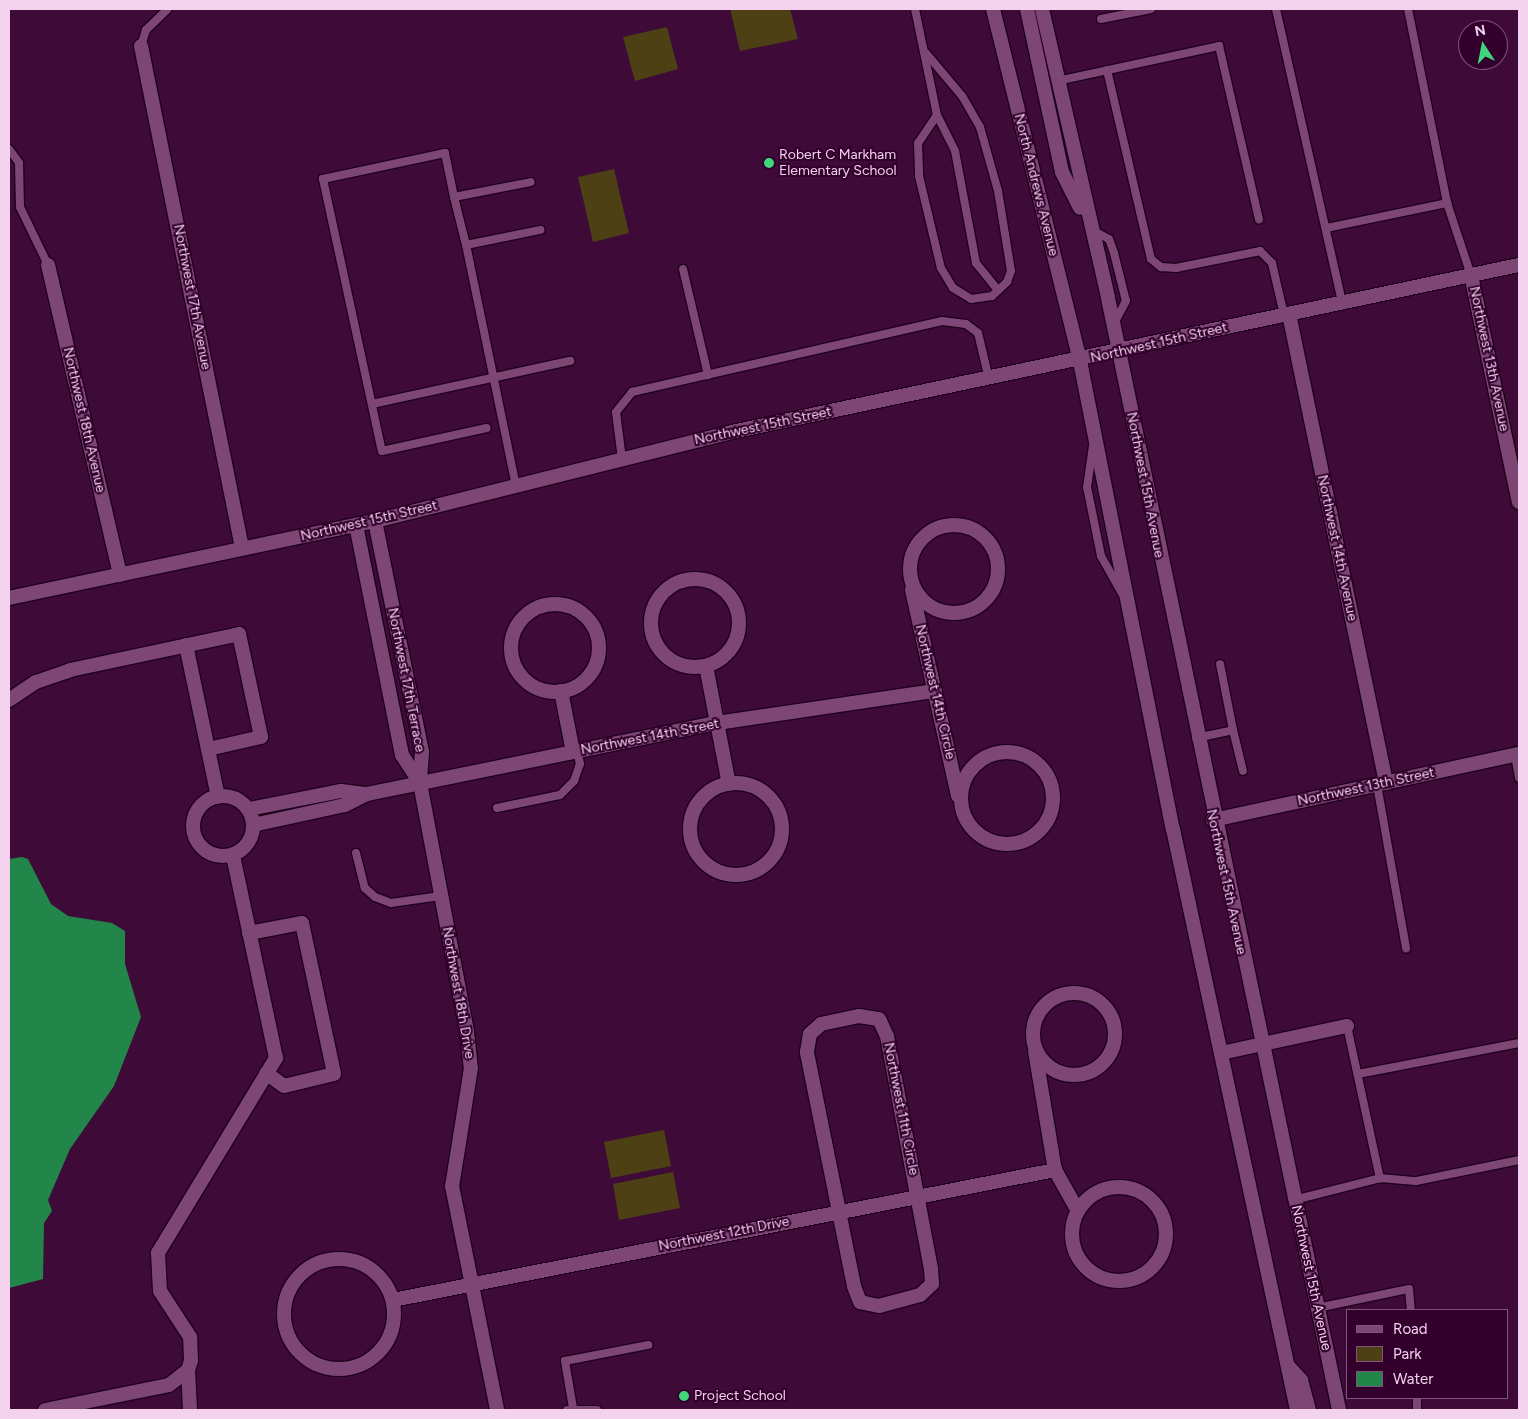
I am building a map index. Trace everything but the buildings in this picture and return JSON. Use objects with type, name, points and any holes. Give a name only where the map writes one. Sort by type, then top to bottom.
[{"type":"street","name":"North Andrews Avenue","points":[[993,9],[1080,360]]},
{"type":"street","points":[[1027,9],[1062,172],[1090,229]]},
{"type":"street","points":[[1042,9],[1119,352]]},
{"type":"street","name":"Northwest 17th Avenue","points":[[142,46],[242,548]]},
{"type":"street","name":"Northwest 15th Street","points":[[9,598],[375,521],[622,459],[1519,264]]},
{"type":"street","name":"Northwest 18th Avenue","points":[[48,265],[120,575]]},
{"type":"street","name":"Northwest 13th Avenue","points":[[1471,275],[1519,502]]},
{"type":"street","name":"Northwest 14th Avenue","points":[[1286,314],[1381,784]]},
{"type":"street","name":"Northwest 15th Avenue","points":[[1119,352],[1213,820],[1339,1410]]},
{"type":"street","points":[[1080,360],[1221,1053],[1297,1410]]},
{"type":"street","name":"Northwest 17th Terrace","points":[[375,521],[422,752],[420,782]]},
{"type":"street","name":"Northwest 17th Terrace","points":[[356,525],[402,755],[420,782]]},
{"type":"street","name":"Northwest 14th Circle","points":[[910,578],[926,604],[940,611],[969,610],[993,591],[998,560],[992,546],[968,526],[937,527],[914,548],[910,578],[961,806],[977,834],[1008,844],[1037,833],[1048,820],[1053,790],[1037,762],[1007,751],[976,762],[966,775],[961,806]]},
{"type":"street","points":[[692,579],[721,587],[738,612],[735,644],[725,656],[706,666],[682,665],[668,658],[652,632],[654,606],[663,593],[692,579]]},
{"type":"street","points":[[553,604],[582,614],[598,639],[594,670],[584,682],[561,691],[540,690],[527,682],[512,656],[516,628],[526,616],[553,604]]},
{"type":"street","points":[[9,700],[36,682],[70,670],[239,634],[261,737],[208,749]]},
{"type":"street","points":[[186,645],[218,797]]},
{"type":"street","points":[[706,666],[729,784]]},
{"type":"street","points":[[561,691],[575,752]]},
{"type":"street","name":"Northwest 14th Street","points":[[253,825],[345,805],[367,794],[420,782],[717,723],[935,691]]},
{"type":"street","name":"Northwest 13th Street","points":[[1213,820],[1517,755]]},
{"type":"street","name":"Northwest 18th Drive","points":[[420,782],[471,1068],[452,1186],[497,1410]]},
{"type":"street","points":[[729,784],[752,785],[766,793],[782,820],[777,850],[767,863],[738,875],[708,865],[691,838],[696,807],[706,795],[729,784]]},
{"type":"street","name":"Northwest 14th Street","points":[[249,809],[340,791],[367,794]]},
{"type":"street","points":[[218,797],[232,797],[249,809],[253,825],[249,842],[233,855],[206,851],[194,835],[195,814],[218,797]]},
{"type":"street","points":[[195,1408],[188,1370],[193,1348],[160,1291],[158,1253],[276,1058],[233,855]]},
{"type":"street","points":[[249,933],[302,922],[334,1074],[284,1086],[266,1072]]},
{"type":"street","points":[[1034,1043],[1049,1067],[1076,1075],[1102,1064],[1115,1039],[1115,1025],[1099,1002],[1080,994],[1059,996],[1038,1014],[1034,1043],[1055,1170],[1078,1211],[1072,1243],[1084,1267],[1098,1277],[1131,1280],[1147,1273],[1164,1254],[1166,1222],[1159,1206],[1143,1192],[1111,1187],[1086,1199],[1078,1211]]},
{"type":"street","name":"Northwest 11th Circle","points":[[859,1016],[879,1019],[887,1036],[918,1197],[932,1284],[920,1295],[879,1306],[860,1302],[838,1212],[807,1052],[810,1034],[820,1024],[859,1016]]},
{"type":"street","points":[[1221,1053],[1347,1026]]},
{"type":"street","name":"Northwest 12th Drive","points":[[393,1300],[1055,1170]]},
{"type":"street","points":[[326,1261],[360,1262],[386,1284],[393,1300],[390,1337],[379,1353],[354,1366],[326,1367],[308,1359],[286,1329],[288,1294],[303,1273],[326,1261]]},
{"type":"street","points":[[1288,1366],[1301,1380],[1309,1410]]},
{"type":"street","points":[[45,1410],[169,1384],[188,1370]]},
{"type":"lane","points":[[142,46],[146,30],[168,9]]},
{"type":"lane","points":[[915,9],[926,52],[937,115],[955,151],[976,263],[998,290]]},
{"type":"lane","points":[[1101,19],[1151,9]]},
{"type":"lane","points":[[1276,9],[1342,302]]},
{"type":"lane","points":[[1408,9],[1447,203],[1471,275]]},
{"type":"lane","points":[[1057,81],[1219,46],[1259,219]]},
{"type":"lane","points":[[926,52],[962,96],[980,127],[1009,248],[1011,271],[992,296],[970,299],[953,288],[941,268],[917,159],[918,143],[937,115]]},
{"type":"lane","points":[[1107,70],[1151,259],[1161,267],[1176,268],[1260,250],[1272,263],[1286,314]]},
{"type":"lane","points":[[9,149],[19,162],[20,207],[48,265]]},
{"type":"lane","points":[[487,428],[382,451],[324,179],[445,153],[516,486]]},
{"type":"lane","points":[[454,197],[531,182]]},
{"type":"lane","points":[[1326,228],[1447,203]]},
{"type":"lane","points":[[466,245],[540,230]]},
{"type":"lane","points":[[683,269],[708,375]]},
{"type":"lane","points":[[622,459],[615,426],[616,412],[627,397],[708,375],[953,321],[978,333],[989,379]]},
{"type":"lane","points":[[372,404],[570,360]]},
{"type":"lane","points":[[1220,664],[1243,771]]},
{"type":"lane","points":[[1196,738],[1233,730]]},
{"type":"lane","points":[[497,808],[560,795],[574,781],[580,764],[575,752]]},
{"type":"lane","points":[[1517,755],[1519,778]]},
{"type":"lane","points":[[1381,784],[1406,948]]},
{"type":"lane","points":[[356,853],[365,888],[375,897],[391,903],[441,896]]},
{"type":"lane","points":[[1347,1026],[1380,1178]]},
{"type":"lane","points":[[1358,1074],[1519,1043]]},
{"type":"lane","points":[[1294,1200],[1380,1178],[1416,1181],[1519,1160]]},
{"type":"lane","points":[[1317,1308],[1409,1289],[1411,1309]]},
{"type":"lane","points":[[597,1410],[570,1409],[565,1361],[648,1345]]},
{"type":"green space","points":[[730,9],[790,9],[798,39],[740,51]]},
{"type":"green space","points":[[667,27],[678,69],[635,81],[623,37]]},
{"type":"green space","points":[[614,169],[629,233],[593,242],[578,177]]},
{"type":"green space","points":[[664,1130],[671,1166],[611,1178],[604,1142]]},
{"type":"green space","points":[[673,1172],[680,1208],[619,1220],[613,1184]]},
{"type":"water","points":[[22,857],[28,859],[51,904],[68,916],[112,923],[125,931],[125,964],[141,1017],[114,1086],[70,1149],[48,1200],[52,1211],[44,1223],[43,1279],[9,1288],[9,859]]},
{"type":"place","name":"Robert C Markham Elementary School","points":[[769,163]]},
{"type":"place","name":"Project School","points":[[684,1396]]}]
